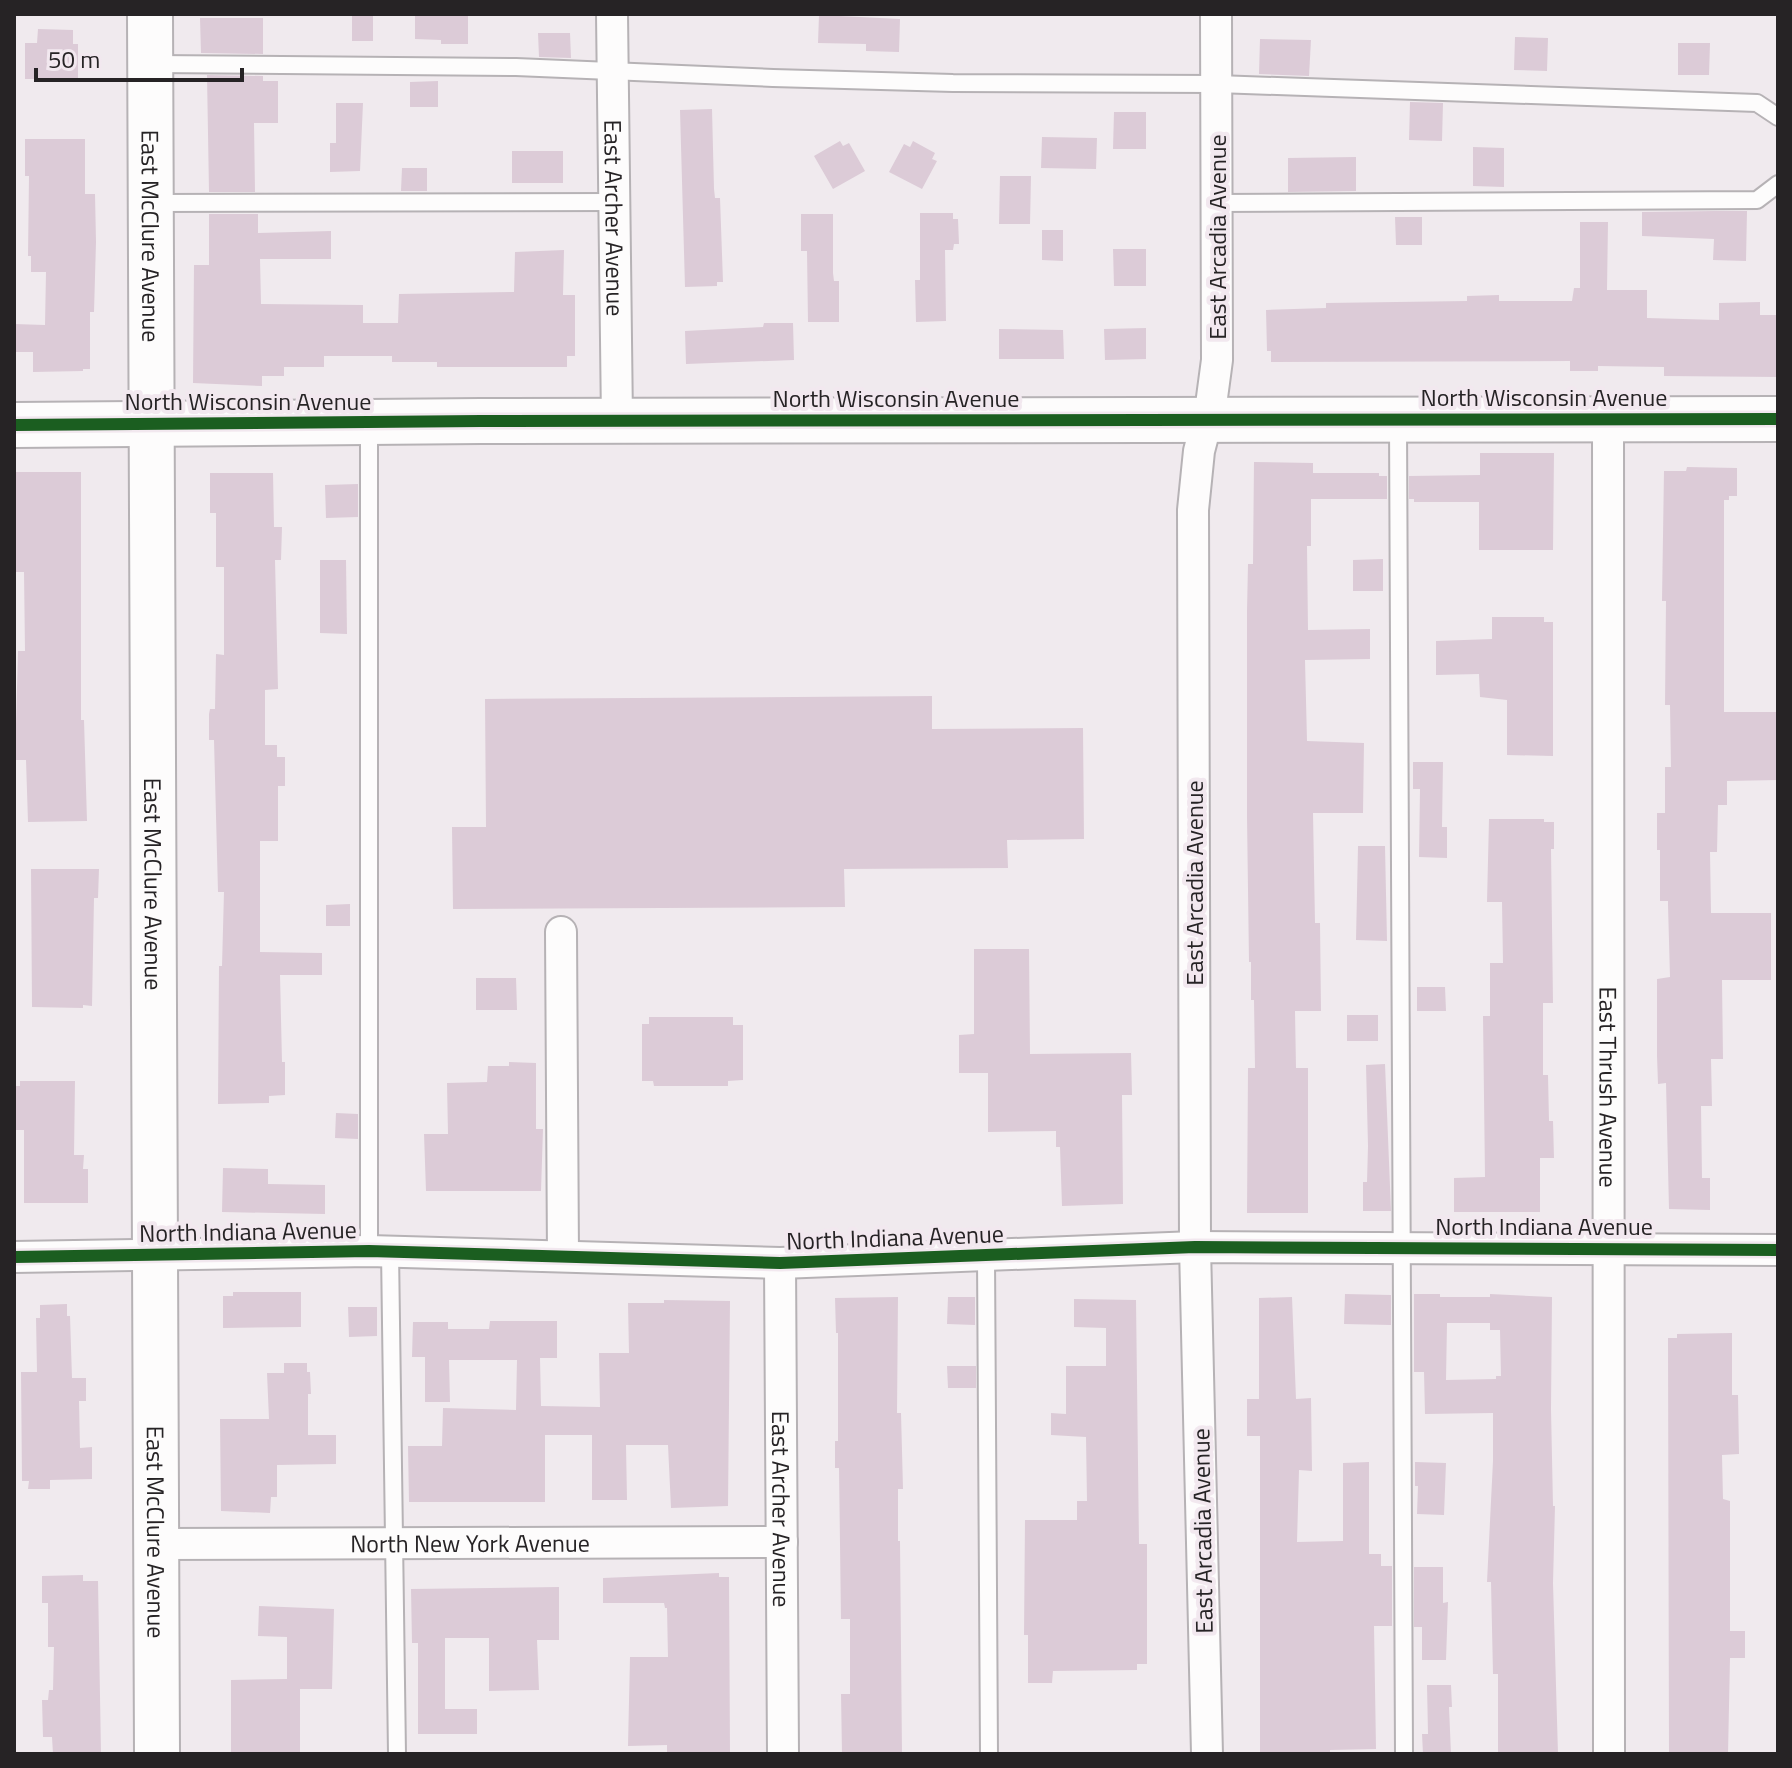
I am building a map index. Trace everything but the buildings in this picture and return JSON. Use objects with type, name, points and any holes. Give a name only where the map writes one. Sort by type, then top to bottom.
[{"type":"street","name":"East McClure Avenue","points":[[150,14],[157,1754]]},
{"type":"street","name":"East Archer Avenue","points":[[612,14],[617,421]]},
{"type":"street","name":"East Arcadia Avenue","points":[[1207,1754],[1195,1247],[1193,510],[1197,462],[1217,374],[1216,14]]},
{"type":"street","name":"East Thrush Avenue","points":[[1608,419],[1609,1754]]},
{"type":"street","name":"North Wisconsin Avenue","points":[[14,425],[1778,419]]},
{"type":"street","points":[[561,932],[563,1255]]},
{"type":"street","name":"North Indiana Avenue","points":[[14,1257],[379,1251],[780,1263],[1195,1247],[1778,1250]]},
{"type":"street","name":"East Archer Avenue","points":[[780,1263],[783,1754]]},
{"type":"street","name":"North New York Avenue","points":[[158,1544],[782,1542]]},
{"type":"lane","points":[[151,64],[516,67],[953,83],[1217,84],[1757,103],[1778,117]]},
{"type":"lane","points":[[1217,203],[1757,200],[1778,184]]},
{"type":"lane","points":[[151,203],[615,202]]},
{"type":"lane","points":[[1398,420],[1404,1754]]},
{"type":"lane","points":[[369,422],[379,1251],[396,1542],[397,1754]]},
{"type":"lane","points":[[986,1257],[989,1754]]},
{"type":"cycle path","points":[[14,425],[481,421],[1778,419]]},
{"type":"cycle path","points":[[14,1257],[369,1251],[780,1263],[1195,1247],[1778,1250]]}]
